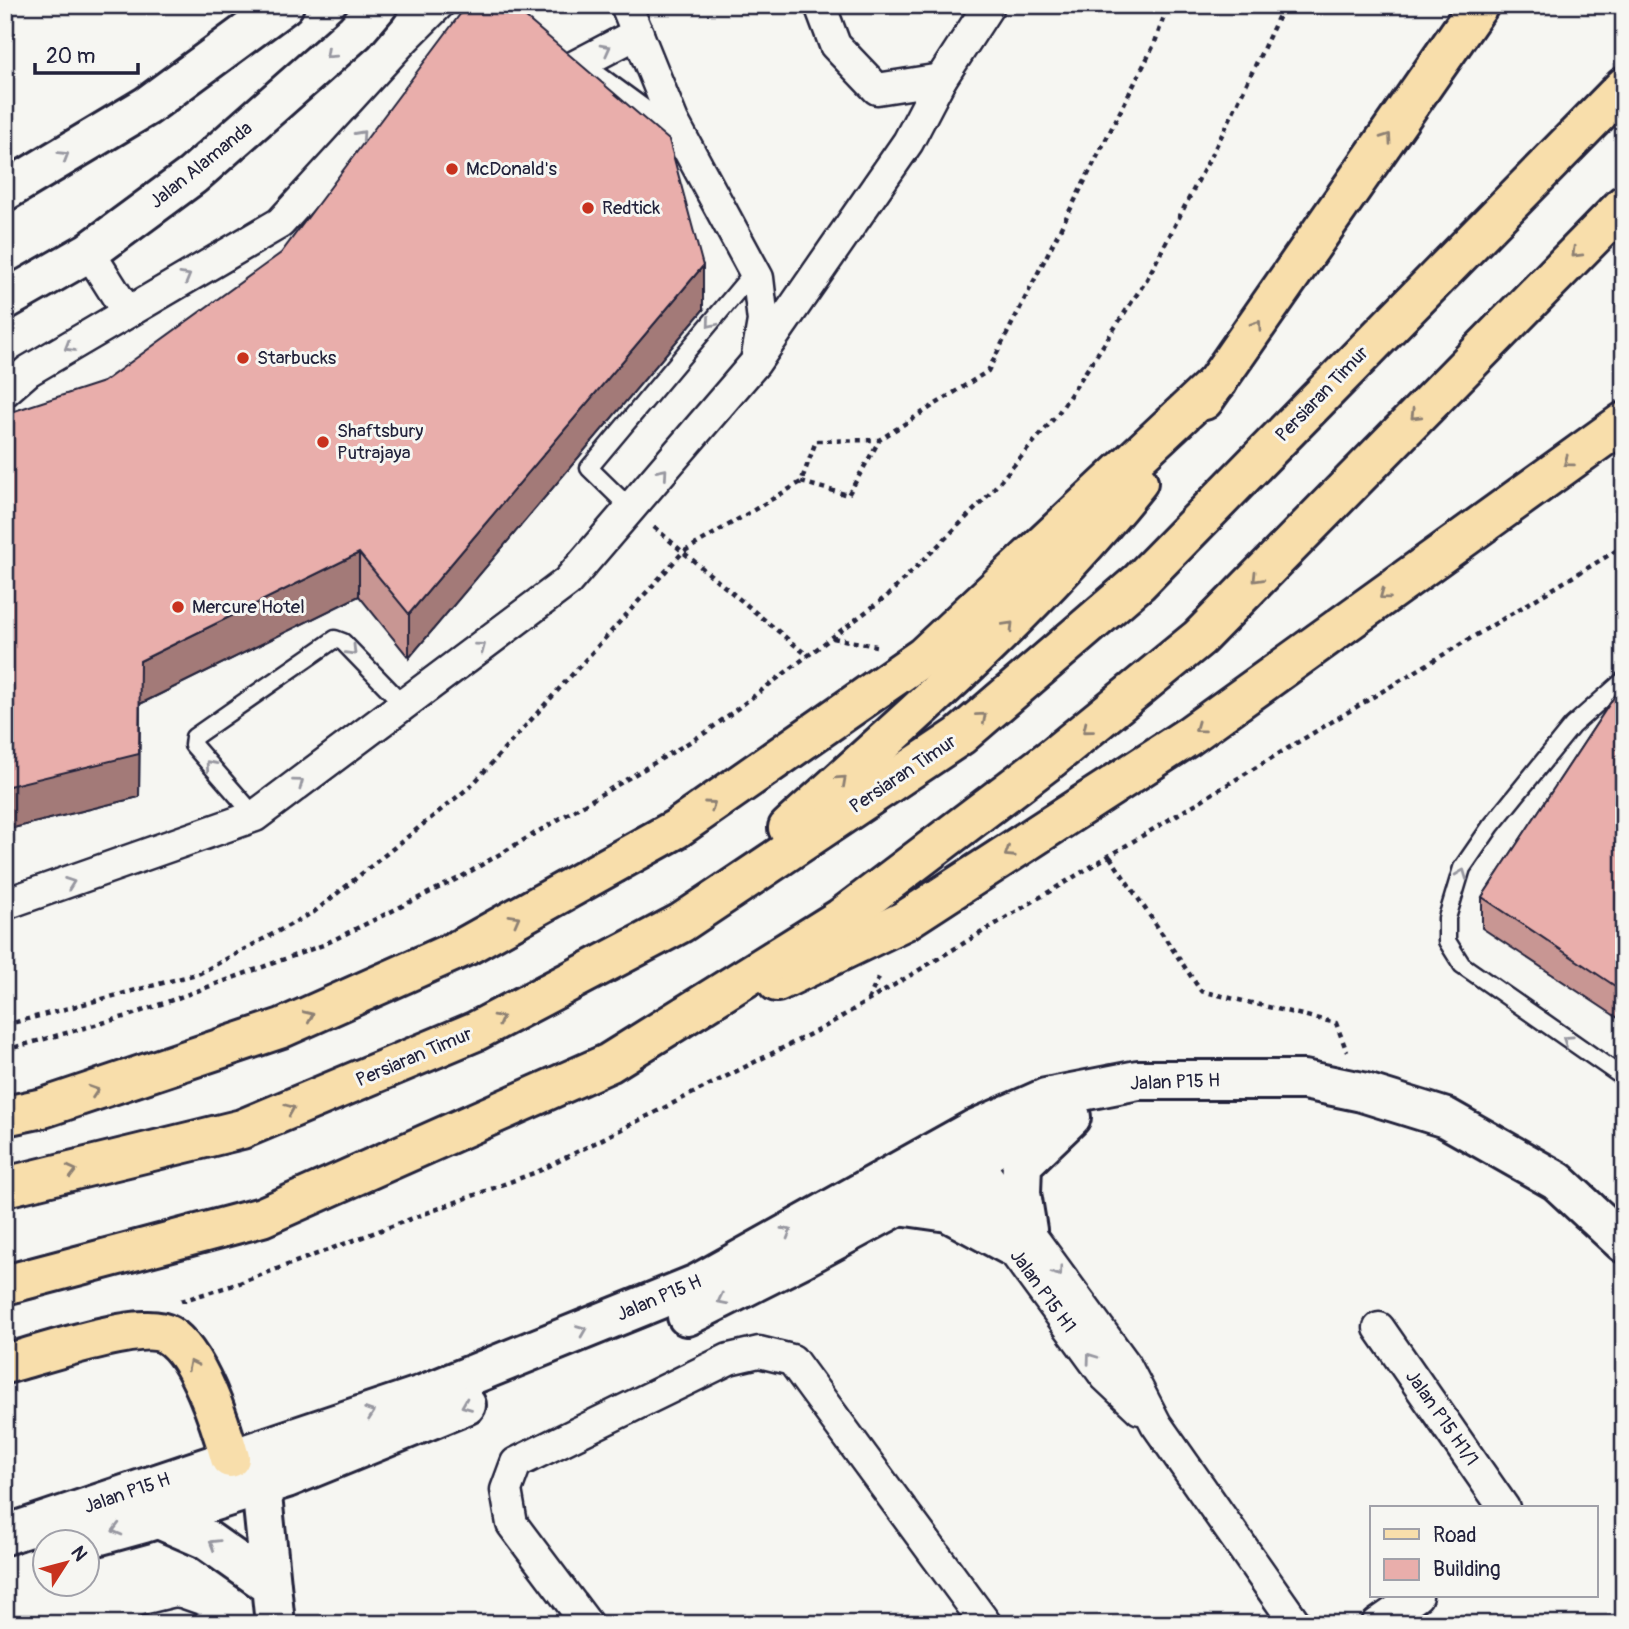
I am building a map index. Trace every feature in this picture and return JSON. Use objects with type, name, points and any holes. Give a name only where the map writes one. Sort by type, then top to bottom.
[{"type":"main road","points":[[681,923],[969,666],[1090,543],[1219,381],[1479,5]]},
{"type":"main road","name":"Persiaran Timur","points":[[5,1187],[242,1129],[475,1031],[681,923],[960,736],[1139,582],[1624,87]]},
{"type":"main road","points":[[609,1063],[841,918],[1052,758],[1199,638],[1624,205]]},
{"type":"main road","points":[[5,1116],[43,1108],[282,1028],[466,946],[676,829],[924,656],[1219,381]]},
{"type":"main road","points":[[5,1285],[262,1217],[609,1063],[904,921],[1189,736],[1624,422]]},
{"type":"main road","points":[[5,1364],[137,1329],[167,1334],[189,1356],[241,1463]]},
{"type":"street","points":[[5,191],[147,106],[284,5]]},
{"type":"street","name":"Jalan Alamanda","points":[[5,300],[89,252],[192,176],[355,32],[378,5]]},
{"type":"street","points":[[5,391],[28,371],[280,223],[484,5]]},
{"type":"street","points":[[626,5],[687,148],[756,274],[763,321],[755,363]]},
{"type":"street","points":[[820,5],[835,45],[877,89],[941,79]]},
{"type":"street","points":[[5,904],[255,816],[567,582],[755,363],[829,261],[908,142],[941,79],[989,5]]},
{"type":"street","points":[[638,33],[565,57],[687,148]]},
{"type":"street","points":[[89,252],[127,312]]},
{"type":"street","points":[[756,274],[788,286],[829,261]]},
{"type":"street","name":"Jalan P15 H","points":[[5,1535],[241,1463],[422,1395],[697,1284],[958,1155],[1046,1098],[1138,1080],[1304,1080],[1362,1092],[1446,1118],[1557,1181],[1624,1243]]},
{"type":"street","name":"Jalan P15 H","points":[[102,1535],[159,1519],[241,1463],[316,1466],[705,1308],[899,1205],[958,1155],[993,1149],[1049,1122],[1128,1103],[1304,1080]]},
{"type":"street","points":[[899,1205],[948,1212],[1018,1237],[1021,1164],[1071,1117]]},
{"type":"street","name":"Jalan P15 H1","points":[[958,1155],[1018,1237],[1105,1376],[1156,1424],[1296,1624]]},
{"type":"street","name":"Jalan P15 H1/1","points":[[1379,1328],[1503,1506]]},
{"type":"street","points":[[587,1624],[512,1524],[506,1490],[516,1463],[729,1359],[759,1352],[792,1360],[986,1624]]},
{"type":"street","points":[[241,1463],[270,1593]]},
{"type":"street","points":[[270,1593],[291,1504],[316,1466]]},
{"type":"street","points":[[159,1519],[205,1539],[270,1593]]},
{"type":"street","points":[[5,1560],[32,1553]]},
{"type":"street","points":[[1377,1624],[1414,1598]]},
{"type":"lane","points":[[631,509],[589,468],[756,274]]},
{"type":"lane","points":[[255,816],[193,745],[194,737],[335,639],[343,642],[404,705]]},
{"type":"lane","points":[[1624,680],[1572,726],[1491,826],[1462,868],[1447,918],[1447,941],[1462,965],[1624,1078]]},
{"type":"lane","points":[[147,1624],[176,1617],[196,1624]]},
{"type":"path","points":[[801,482],[848,495],[879,440],[988,371],[1154,46],[1168,5]]},
{"type":"path","points":[[5,1050],[131,1015],[323,945],[461,877],[705,733],[887,596],[984,500],[1057,415],[1147,279],[1226,127],[1284,5]]},
{"type":"path","points":[[5,1025],[200,973],[314,912],[472,785],[683,552],[801,482],[816,441],[879,440]]},
{"type":"path","points":[[631,509],[808,656]]},
{"type":"path","points":[[1110,857],[1201,991],[1336,1023],[1362,1092]]},
{"type":"building","name":"Shaftsbury Putrajaya","points":[[467,5],[511,5],[669,140],[703,266],[409,614],[359,553],[140,661],[139,754],[5,787],[5,414],[103,382],[281,253]]},
{"type":"building","points":[[1624,682],[1624,992],[1482,897]]},
{"type":"place","name":"McDonald's","points":[[452,169]]},
{"type":"place","name":"Redtick","points":[[588,208]]},
{"type":"place","name":"Starbucks","points":[[243,358]]},
{"type":"place","name":"Shaftsbury Putrajaya","points":[[323,442]]},
{"type":"place","name":"Mercure Hotel","points":[[178,607]]}]
